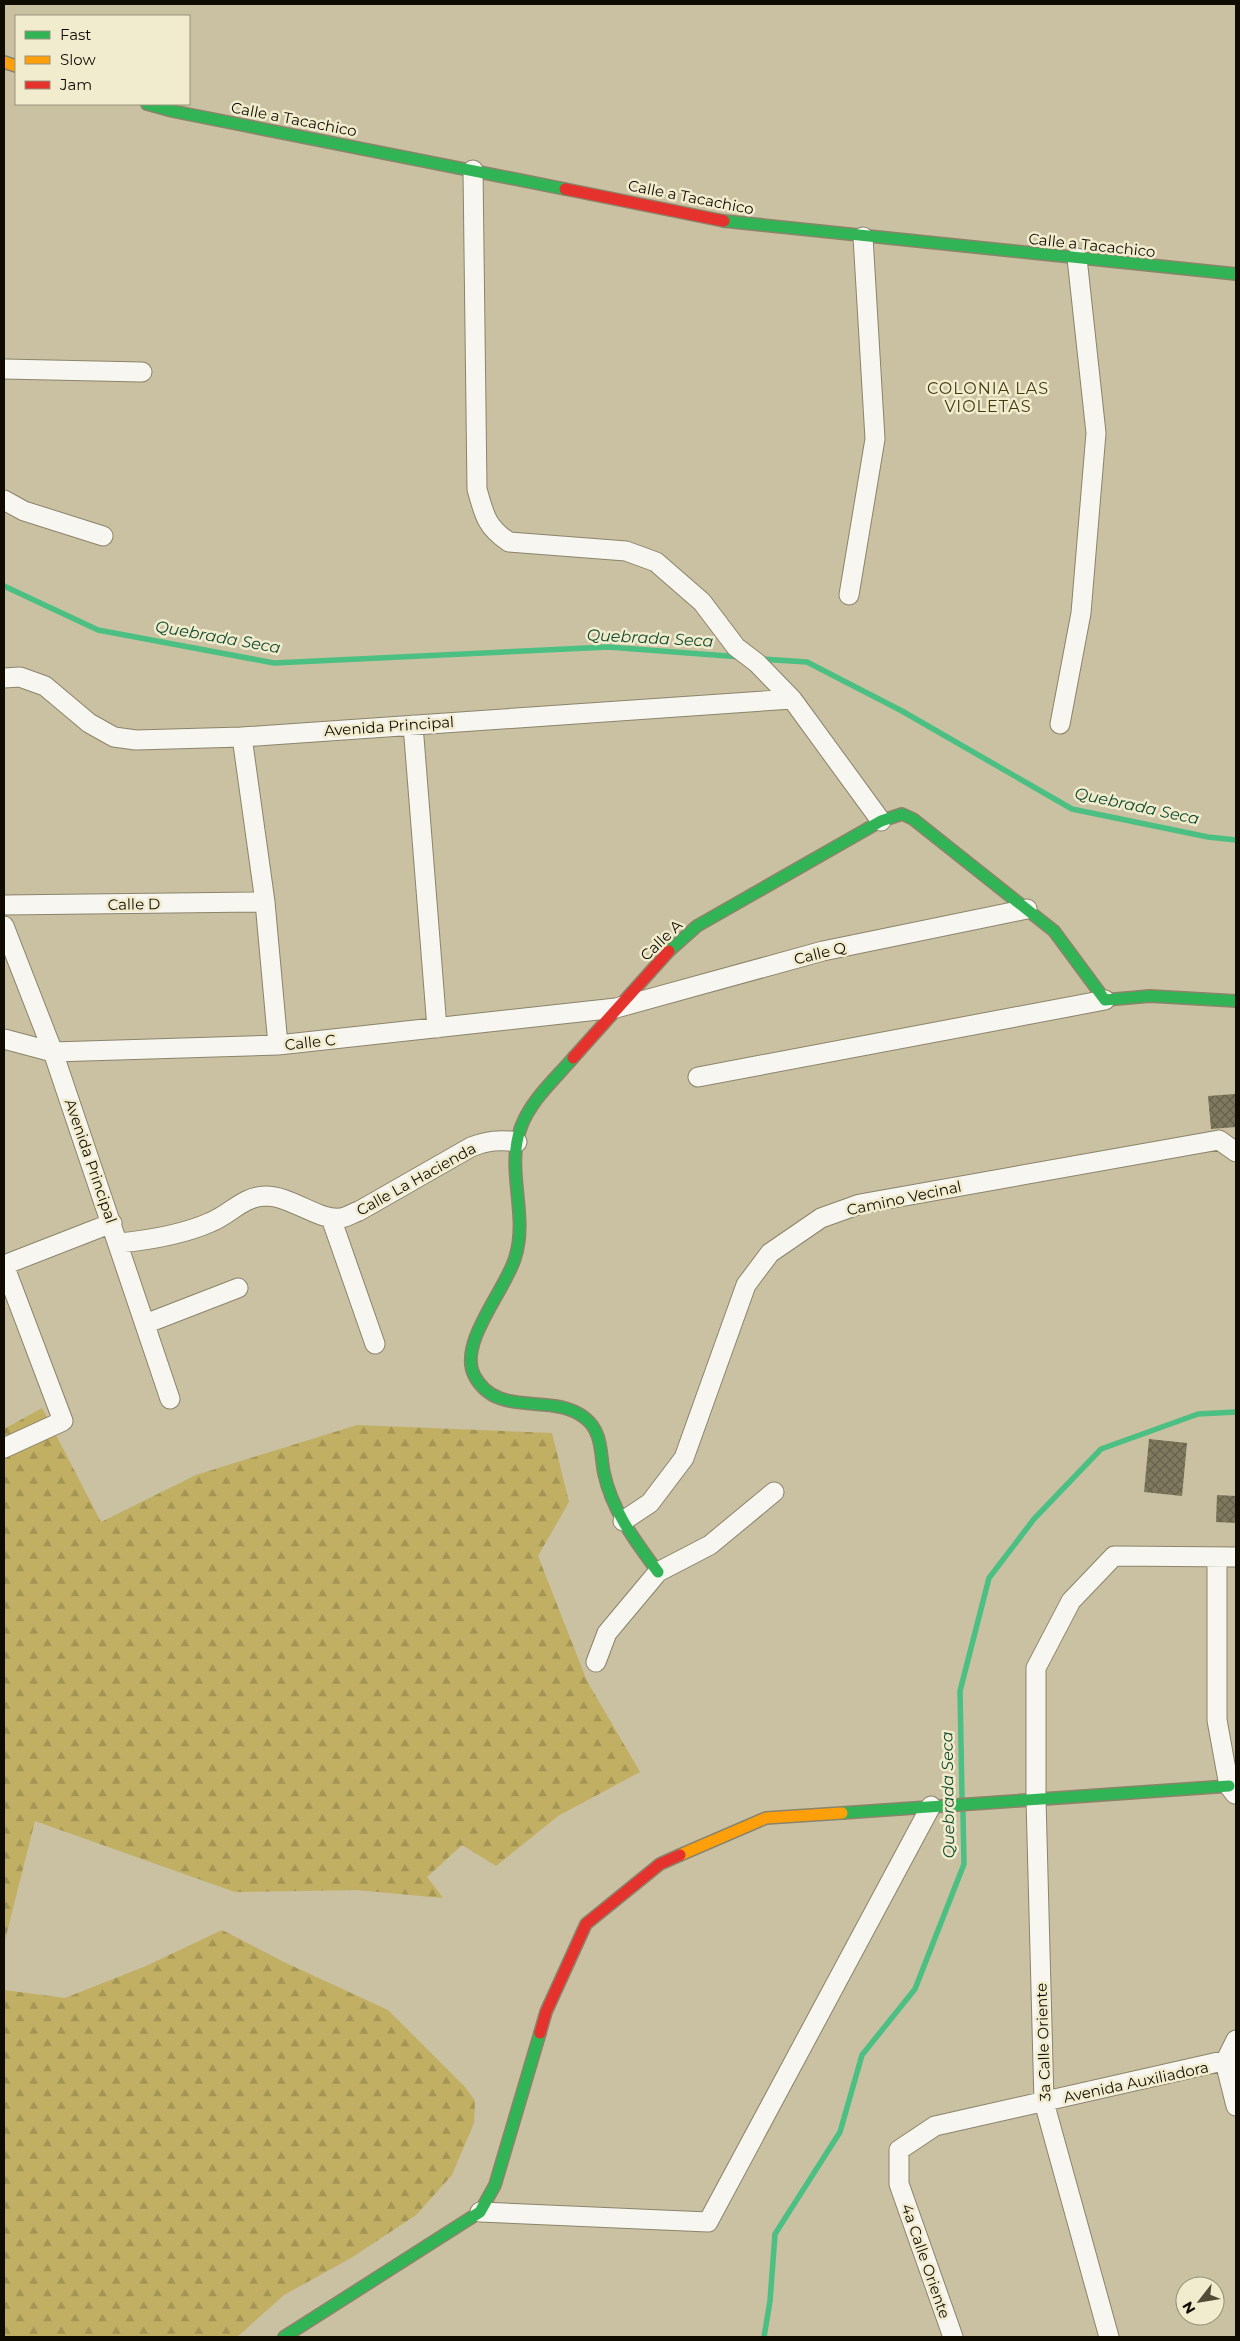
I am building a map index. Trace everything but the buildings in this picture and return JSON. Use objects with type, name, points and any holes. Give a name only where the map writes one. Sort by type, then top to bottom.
[{"type":"street","name":"Calle a Tacachico","points":[[151,105],[172,111],[737,223],[1236,274]]},
{"type":"street","points":[[473,170],[477,489],[484,514],[494,532],[509,542],[626,551],[656,562],[702,602],[736,647],[757,663],[792,699],[882,821],[902,814],[913,819],[1027,909],[1054,931],[1105,1000]]},
{"type":"street","points":[[849,596],[875,439],[863,237]]},
{"type":"street","points":[[1060,724],[1081,613],[1096,433],[1077,258]]},
{"type":"street","points":[[4,369],[142,372]]},
{"type":"street","points":[[4,500],[24,511],[103,536]]},
{"type":"street","name":"Avenida Principal","points":[[4,678],[20,677],[45,686],[89,723],[114,737],[136,740],[242,737],[792,699]]},
{"type":"street","points":[[413,725],[437,1028]]},
{"type":"street","points":[[242,737],[265,902],[278,1046]]},
{"type":"street","name":"Calle A","points":[[658,1572],[623,1521],[604,1473],[604,1455],[599,1435],[584,1417],[564,1408],[499,1400],[483,1391],[473,1375],[469,1358],[472,1344],[504,1282],[518,1248],[520,1207],[517,1142],[520,1126],[531,1106],[673,946],[697,926],[882,821]]},
{"type":"street","name":"Calle D","points":[[4,905],[265,902]]},
{"type":"street","name":"Calle Q","points":[[616,1008],[823,951],[1027,909]]},
{"type":"street","name":"Avenida Principal","points":[[4,926],[53,1052],[119,1243],[170,1399]]},
{"type":"street","points":[[698,1077],[1105,1000],[1150,996],[1206,1001],[1236,1001]]},
{"type":"street","name":"Calle C","points":[[4,1039],[53,1052],[278,1046],[616,1008]]},
{"type":"street","name":"Calle La Hacienda","points":[[331,1218],[342,1218],[359,1211],[478,1144],[501,1140],[517,1142]]},
{"type":"street","name":"Camino Vecinal","points":[[623,1521],[650,1503],[684,1458],[746,1285],[770,1253],[821,1218],[860,1204],[1219,1140],[1236,1152]]},
{"type":"street","points":[[119,1243],[154,1240],[212,1222],[236,1205],[264,1196],[288,1200],[331,1218],[375,1344]]},
{"type":"street","points":[[4,1448],[63,1421],[4,1265],[112,1223]]},
{"type":"street","points":[[145,1324],[238,1288]]},
{"type":"street","points":[[596,1662],[607,1633],[658,1572],[710,1545],[774,1492]]},
{"type":"street","name":"3a Calle Oriente","points":[[1109,2337],[1044,2102],[1036,1799],[1036,1668],[1071,1601],[1114,1556],[1236,1557]]},
{"type":"street","points":[[284,2337],[480,2212],[495,2185],[546,2012],[586,1924],[660,1864],[766,1818],[1036,1799],[1233,1790],[1217,1720],[1217,1557]]},
{"type":"street","points":[[480,2212],[708,2222],[930,1806]]},
{"type":"street","points":[[1236,2040],[1230,2060],[1236,2106]]},
{"type":"street","name":"Avenida Auxiliadora","points":[[899,2184],[899,2150],[935,2126],[1230,2060]]},
{"type":"street","name":"4a Calle Oriente","points":[[899,2184],[953,2337]]},
{"type":"green space","points":[[42,1408],[101,1522],[196,1475],[357,1425],[552,1433],[569,1502],[538,1556],[587,1681],[640,1772],[558,1816],[496,1866],[462,1845],[427,1877],[443,1898],[356,1890],[235,1892],[35,1821],[4,1944],[4,1429]]},
{"type":"green space","points":[[222,1930],[286,1963],[388,2010],[466,2088],[475,2101],[474,2123],[452,2175],[416,2215],[351,2258],[284,2295],[237,2337],[4,2337],[4,1990],[65,1998],[146,1966]]},
{"type":"waterway","name":"Quebrada Seca","points":[[4,586],[98,630],[274,663],[608,647],[741,657]]},
{"type":"waterway","name":"Quebrada Seca","points":[[760,659],[807,662],[902,711],[1072,809],[1208,837],[1236,840]]},
{"type":"waterway","name":"Quebrada Seca","points":[[962,1798],[960,1691],[989,1578],[1034,1519],[1101,1449],[1198,1414],[1236,1412]]},
{"type":"waterway","name":"Quebrada Seca","points":[[764,2337],[770,2301],[775,2234],[840,2132],[862,2055],[915,1989],[964,1864],[963,1813]]},
{"type":"traffic: fast","points":[[151,105],[172,111],[565,189]]},
{"type":"traffic: fast","points":[[724,221],[1236,274]]},
{"type":"traffic: fast","points":[[669,951],[697,926],[881,821],[902,814],[913,819],[1054,931],[1105,1000],[1150,996],[1236,1001]]},
{"type":"traffic: fast","points":[[573,1058],[537,1099],[521,1127],[515,1159],[520,1225],[519,1242],[510,1271],[478,1332],[472,1348],[471,1362],[474,1375],[484,1389],[496,1397],[572,1410],[591,1424],[598,1437],[604,1473],[613,1500],[626,1525],[658,1572]]},
{"type":"traffic: fast","points":[[842,1813],[1229,1786]]},
{"type":"traffic: fast","points":[[284,2337],[480,2212],[495,2185],[540,2033]]},
{"type":"traffic: slow","points":[[4,62],[15,66]]},
{"type":"traffic: slow","points":[[680,1855],[766,1818],[842,1813]]},
{"type":"traffic: jam","points":[[565,189],[724,221]]},
{"type":"traffic: jam","points":[[573,1058],[669,951]]},
{"type":"traffic: jam","points":[[540,2033],[546,2012],[586,1924],[660,1864],[680,1855]]},
{"type":"district","name":"COLONIA LAS VIOLETAS","points":[[988,397]]}]
